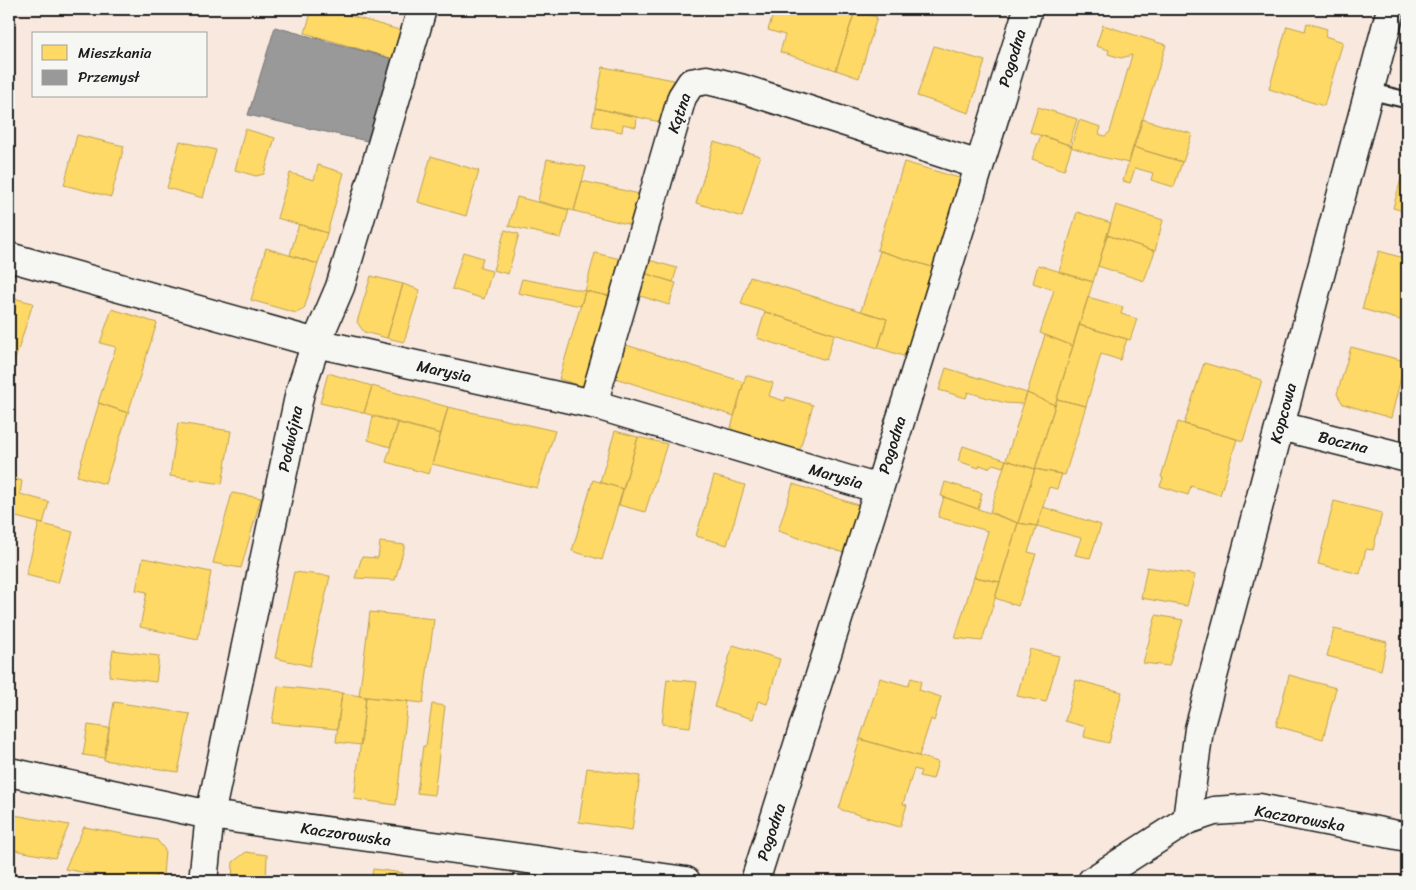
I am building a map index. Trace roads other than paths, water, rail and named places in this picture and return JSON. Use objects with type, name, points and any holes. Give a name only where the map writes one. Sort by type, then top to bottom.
[{"type":"street","name":"Podwójna","points":[[203,881],[210,815],[300,392],[316,344],[340,287],[422,9]]},
{"type":"street","name":"Pogodna","points":[[755,881],[1028,9]]},
{"type":"street","name":"Kopcowa","points":[[1188,820],[1199,729],[1391,9]]},
{"type":"street","name":"Kątna","points":[[593,404],[682,97],[691,83],[707,80],[740,88],[979,165]]},
{"type":"street","name":"Marysia","points":[[9,257],[316,344],[593,404],[879,488]]},
{"type":"street","name":"Boczna","points":[[1280,426],[1407,458]]},
{"type":"street","name":"Kaczorowska","points":[[9,772],[210,815],[686,881]]},
{"type":"street","name":"Kaczorowska","points":[[1092,881],[1188,820],[1214,811],[1259,808],[1407,837]]},
{"type":"lane","points":[[1369,91],[1407,100]]}]
